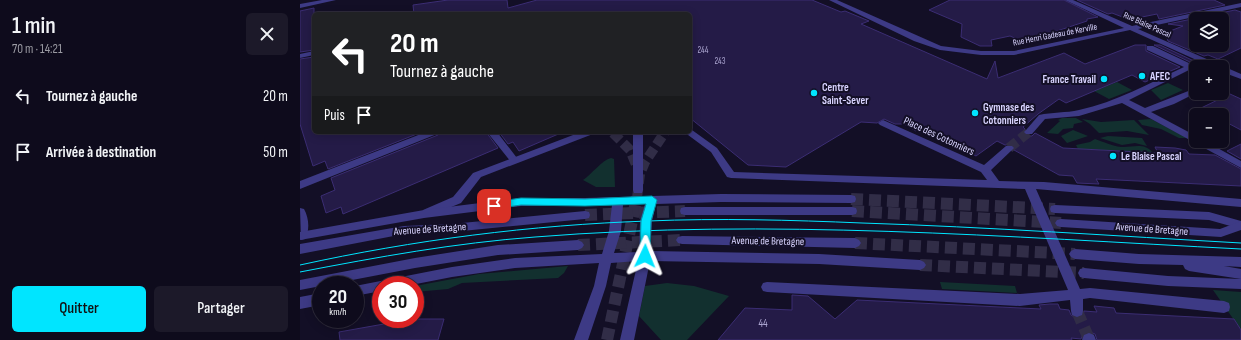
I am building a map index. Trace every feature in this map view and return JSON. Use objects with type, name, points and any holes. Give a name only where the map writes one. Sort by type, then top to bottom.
[{"type":"street","points":[[300,6],[333,0]]},
{"type":"street","name":"Rue Henri Gadeau de Kerville","points":[[832,0],[940,48],[981,53],[1014,53],[1241,4]]},
{"type":"street","name":"Rue Blaise Pascal","points":[[1068,0],[1202,60]]},
{"type":"street","points":[[1029,132],[1042,117],[1079,113],[1123,100],[1140,90],[1194,66],[1152,47]]},
{"type":"street","points":[[300,56],[312,53]]},
{"type":"street","points":[[1229,75],[1241,77]]},
{"type":"street","points":[[1143,112],[1171,102],[1189,93]]},
{"type":"street","points":[[1123,100],[1189,136]]},
{"type":"street","name":"Place des Cotonniers","points":[[882,123],[985,170]]},
{"type":"street","points":[[300,185],[429,134]]},
{"type":"street","points":[[494,134],[514,160]]},
{"type":"street","points":[[424,214],[457,200],[477,175],[585,134]]},
{"type":"street","points":[[638,134],[638,190]]},
{"type":"street","points":[[692,134],[714,150],[731,175],[996,184],[1241,203]]},
{"type":"street","points":[[996,184],[985,170],[1009,148]]},
{"type":"street","points":[[1211,148],[1241,165]]},
{"type":"street","points":[[1029,186],[1076,293],[1077,311]]},
{"type":"street","points":[[300,212],[303,225],[300,236],[424,214],[521,202],[585,202],[721,198],[851,199]]},
{"type":"street","points":[[627,340],[645,256],[646,221],[652,200]]},
{"type":"street","points":[[581,340],[600,286],[606,258],[615,231],[618,201]]},
{"type":"street","points":[[1055,209],[1208,216],[1241,225]]},
{"type":"street","points":[[685,211],[852,211]]},
{"type":"street","name":"Avenue de Bretagne","points":[[300,249],[404,230],[452,228],[585,215]]},
{"type":"street","name":"Avenue de Bretagne","points":[[1061,223],[1221,233],[1241,225]]},
{"type":"street","name":"Avenue de Bretagne","points":[[682,240],[855,243]]},
{"type":"street","points":[[300,285],[415,263],[498,250],[578,245]]},
{"type":"street","points":[[1075,254],[1140,259],[1241,262]]},
{"type":"street","points":[[424,277],[515,263],[645,256],[819,259],[920,265]]},
{"type":"street","points":[[1140,259],[1241,274]]},
{"type":"street","points":[[1084,273],[1168,281],[1241,284]]},
{"type":"street","points":[[767,287],[1020,300],[1076,293],[1090,293],[1224,307]]},
{"type":"street","points":[[300,303],[312,301]]},
{"type":"green space","points":[[1117,82],[1132,90],[1109,99],[1094,91]]},
{"type":"green space","points":[[1168,83],[1183,90],[1161,100],[1151,90]]},
{"type":"green space","points":[[1062,118],[1076,118],[1083,122],[1074,124],[1073,128],[1063,129],[1058,134],[1047,133],[1060,121],[1058,120]]},
{"type":"green space","points":[[1082,119],[1101,122],[1134,120],[1149,135],[1127,131],[1099,133],[1090,124]]},
{"type":"green space","points":[[1151,119],[1187,138],[1179,138],[1161,129],[1142,125],[1138,120]]},
{"type":"green space","points":[[1073,130],[1088,136],[1067,143],[1061,136]]},
{"type":"green space","points":[[1108,136],[1142,138],[1147,146],[1135,143],[1122,145],[1100,138]]},
{"type":"green space","points":[[1095,139],[1111,145],[1125,147],[1141,146],[1152,152],[1078,149],[1076,145],[1090,142]]},
{"type":"green space","points":[[611,158],[614,159],[615,187],[596,187],[583,180],[604,162]]},
{"type":"green space","points":[[568,266],[564,273],[558,278],[462,283],[448,289],[424,291],[424,284],[479,274]]},
{"type":"green space","points":[[940,282],[1015,286],[1017,293],[942,289]]},
{"type":"green space","points":[[667,283],[694,286],[729,296],[687,340],[661,340],[639,316],[645,286]]},
{"type":"green space","points":[[1213,290],[1241,292],[1241,330]]},
{"type":"building","name":"Centre Saint-Sever","points":[[448,0],[507,0],[508,8],[537,0],[812,0],[841,12],[845,11],[869,21],[861,24],[987,79],[995,61],[998,78],[1064,53],[1085,64],[1135,45],[1146,45],[1146,51],[1180,67],[1145,82],[1132,75],[1066,103],[1059,99],[1023,127],[1025,129],[1023,133],[1026,136],[1032,136],[1035,133],[1063,148],[1158,153],[1155,147],[1186,150],[1189,154],[1215,155],[1241,169],[1241,186],[1096,179],[1099,184],[1077,183],[1073,176],[1059,175],[1014,150],[1016,148],[1012,144],[1005,145],[997,141],[976,156],[921,126],[916,131],[904,124],[895,124],[884,119],[877,123],[861,122],[786,167],[748,165],[692,120],[692,12],[414,12],[413,5]]},
{"type":"building","points":[[950,0],[1064,0],[1098,17],[1087,19],[1087,21],[1024,42],[1010,36],[991,40],[992,46],[980,46],[961,37],[962,24],[929,10]]},
{"type":"building","points":[[1077,0],[1214,0],[1225,5],[1159,19],[1157,14],[1132,19],[1112,13],[1108,14]]},
{"type":"building","points":[[314,8],[314,12],[312,12],[312,50],[300,52],[300,11]]},
{"type":"building","points":[[1235,10],[1241,12],[1241,48],[1218,59],[1208,55],[1204,56],[1194,52],[1229,52],[1229,12],[1225,12]]},
{"type":"building","points":[[1189,20],[1189,50],[1168,41],[1165,33],[1183,26],[1168,24]]},
{"type":"building","points":[[1154,45],[1160,45],[1192,60],[1189,60],[1189,62]]},
{"type":"building","points":[[312,57],[312,134],[417,134],[328,169],[325,161],[313,166],[300,124],[300,59]]},
{"type":"building","points":[[1229,94],[1241,99],[1241,130],[1229,124],[1229,108],[1201,108],[1218,100],[1229,100]]},
{"type":"building","points":[[488,134],[498,148],[343,214],[341,207],[326,213],[321,196],[335,190],[331,178],[438,135]]},
{"type":"building","points":[[500,134],[558,134],[519,151],[513,142],[508,144]]},
{"type":"building","points":[[1241,144],[1241,159],[1227,151]]},
{"type":"building","points":[[792,295],[808,296],[835,319],[857,300],[1041,309],[1039,305],[1058,304],[1060,309],[1069,310],[1071,315],[1076,318],[1083,316],[1084,311],[1097,312],[1094,306],[1114,308],[1116,313],[1234,319],[1241,330],[1241,340],[1097,340],[1095,334],[1090,332],[1083,334],[1081,339],[1071,338],[1072,340],[718,340],[745,308],[792,310]]},
{"type":"building","points":[[424,319],[444,319],[438,340],[340,340],[339,332],[372,326],[372,328],[424,328]]},
{"type":"tunnel","points":[[1009,148],[1029,132]]},
{"type":"tunnel","points":[[614,134],[630,150],[637,167]]},
{"type":"tunnel","points":[[637,198],[640,174],[645,162],[664,134]]},
{"type":"tunnel","points":[[607,340],[637,197]]},
{"type":"tunnel","points":[[851,199],[1055,209]]},
{"type":"tunnel","points":[[585,215],[685,211]]},
{"type":"tunnel","points":[[852,211],[1061,223]]},
{"type":"tunnel","points":[[578,245],[682,240]]},
{"type":"tunnel","points":[[855,243],[1075,254]]},
{"type":"tunnel","points":[[920,265],[1084,273]]},
{"type":"tunnel","points":[[1077,311],[1089,339]]},
{"type":"tram line","points":[[300,265],[386,248],[473,235],[560,226],[675,220],[782,220],[909,225],[1241,243]]},
{"type":"tram line","points":[[300,272],[417,251],[476,243],[535,237],[711,229],[888,231],[1241,249]]},
{"type":"place","name":"AFEC","points":[[1142,76]]},
{"type":"place","name":"France Travail","points":[[1104,79]]},
{"type":"place","name":"Centre Saint-Sever","points":[[814,93]]},
{"type":"place","name":"Gymnase des Cotonniers","points":[[975,113]]},
{"type":"place","name":"Le Blaise Pascal","points":[[1113,156]]},
{"type":"route","points":[[494,206],[521,202],[600,202],[652,200],[646,221],[645,256]]}]
